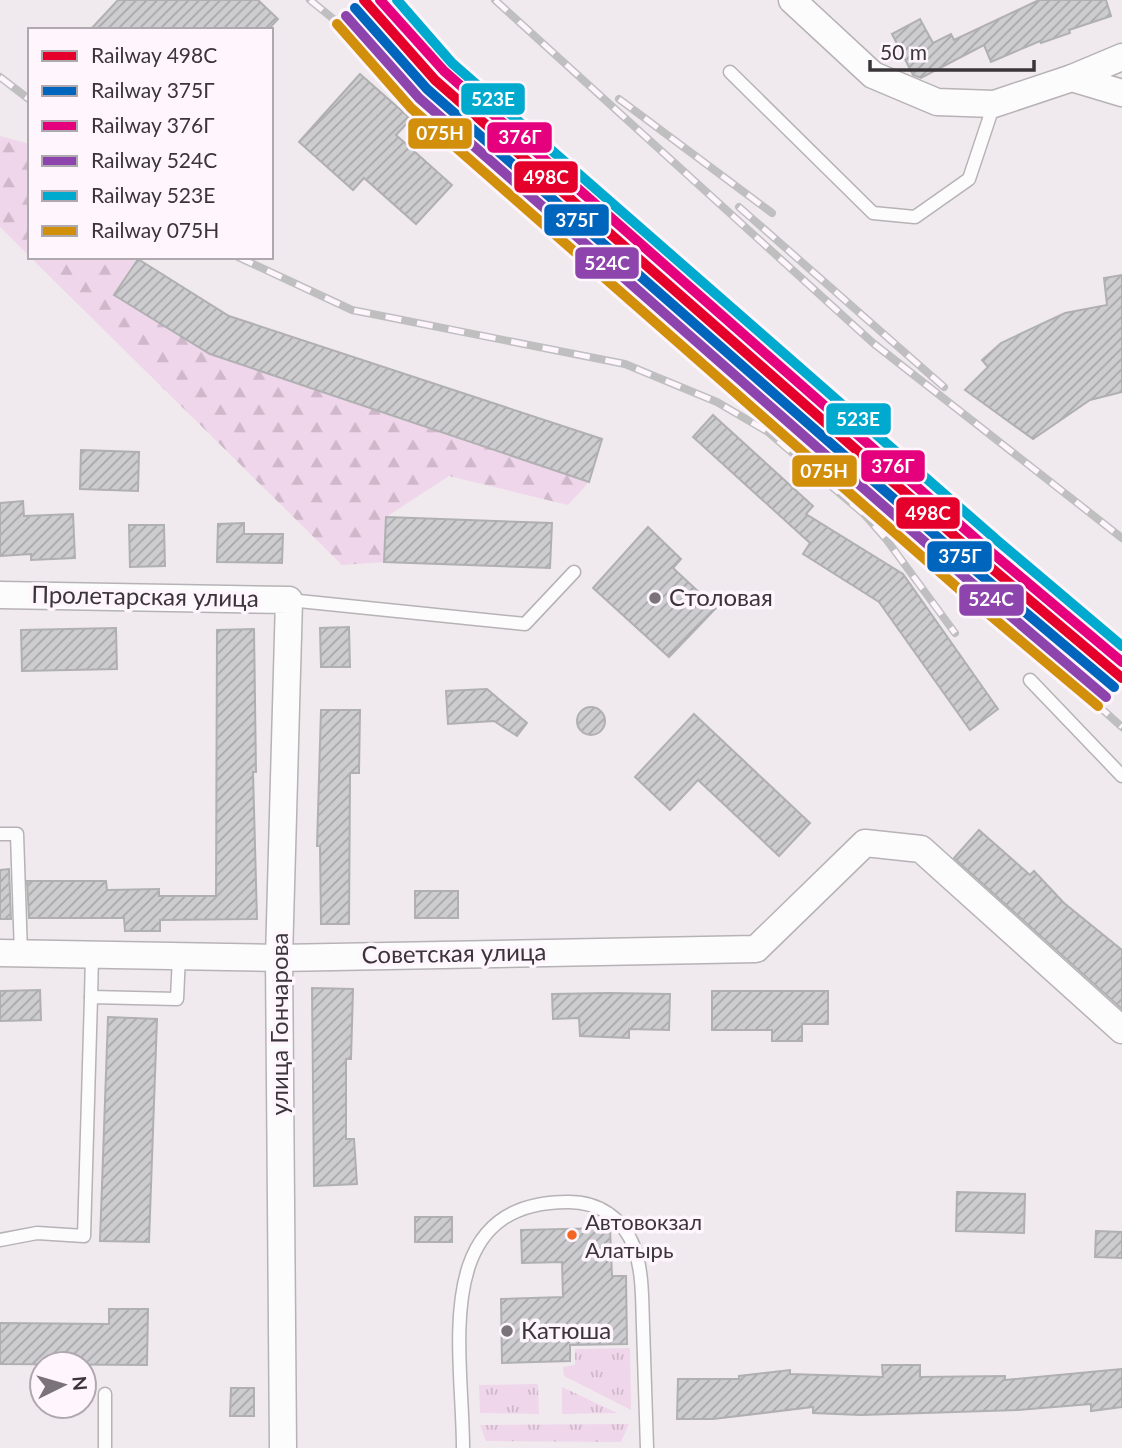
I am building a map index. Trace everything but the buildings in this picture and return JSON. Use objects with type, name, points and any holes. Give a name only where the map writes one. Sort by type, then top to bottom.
[{"type":"street","points":[[792,0],[873,75],[937,102],[995,104],[1072,78],[1122,57]]},
{"type":"street","points":[[1072,78],[1122,93]]},
{"type":"street","name":"Пролетарская улица","points":[[0,595],[289,600]]},
{"type":"street","name":"улица Гончарова","points":[[283,1448],[279,958],[289,600]]},
{"type":"street","name":"Советская улица","points":[[11,953],[279,958],[756,949],[864,843],[921,849],[1122,1030]]},
{"type":"lane","points":[[730,72],[873,213],[915,218],[969,179],[995,104]]},
{"type":"lane","points":[[289,600],[525,624],[574,572]]},
{"type":"lane","points":[[1030,680],[1122,776]]},
{"type":"lane","points":[[0,834],[17,834],[11,953]]},
{"type":"lane","points":[[0,1240],[37,1233],[84,1236],[92,955]]},
{"type":"lane","points":[[91,998],[177,999],[179,956]]},
{"type":"lane","points":[[463,1448],[461,1296],[469,1259],[490,1226],[514,1211],[544,1203],[573,1202],[603,1208],[620,1222],[634,1247],[641,1282],[646,1448]]},
{"type":"lane","points":[[105,1394],[105,1448]]},
{"type":"green space","points":[[0,136],[28,143],[28,255],[0,227]]},
{"type":"green space","points":[[32,259],[136,259],[115,295],[210,354],[589,482],[568,505],[449,476],[386,517],[384,562],[342,565]]},
{"type":"green space","points":[[630,1348],[631,1410],[564,1376],[563,1367],[575,1365],[575,1349]]},
{"type":"green space","points":[[538,1384],[539,1414],[480,1413],[479,1385]]},
{"type":"green space","points":[[562,1387],[617,1413],[562,1414]]},
{"type":"green space","points":[[629,1424],[621,1442],[486,1441],[480,1425]]},
{"type":"railway","points":[[310,0],[384,60],[561,236],[914,541],[1122,727]]},
{"type":"railway","points":[[495,0],[873,343],[1122,538]]},
{"type":"railway","points":[[0,77],[28,98]]},
{"type":"railway","points":[[619,99],[772,213]]},
{"type":"railway","points":[[739,207],[944,387]]},
{"type":"railway","points":[[242,259],[352,310],[625,364],[717,402],[768,432],[865,515],[886,539],[955,633]]},
{"type":"railway","points":[[775,399],[839,464]]},
{"type":"rail line","name":"498С","points":[[364,0],[435,80],[983,561],[1122,678]]},
{"type":"rail line","name":"376Г","points":[[380,0],[444,71],[991,552],[1122,662]]},
{"type":"rail line","name":"523Е","points":[[397,0],[452,63],[999,542],[1122,646]]},
{"type":"rail line","name":"375Г","points":[[355,8],[427,89],[975,570],[1114,687]]},
{"type":"rail line","name":"524С","points":[[346,16],[419,98],[967,579],[1106,697]]},
{"type":"rail line","name":"075Н","points":[[337,24],[411,108],[959,589],[1098,706]]},
{"type":"place","name":"Столовая","points":[[655,598]]},
{"type":"place","name":"Автовокзал Алатырь","points":[[572,1235]]},
{"type":"place","name":"Катюша","points":[[507,1331]]}]
